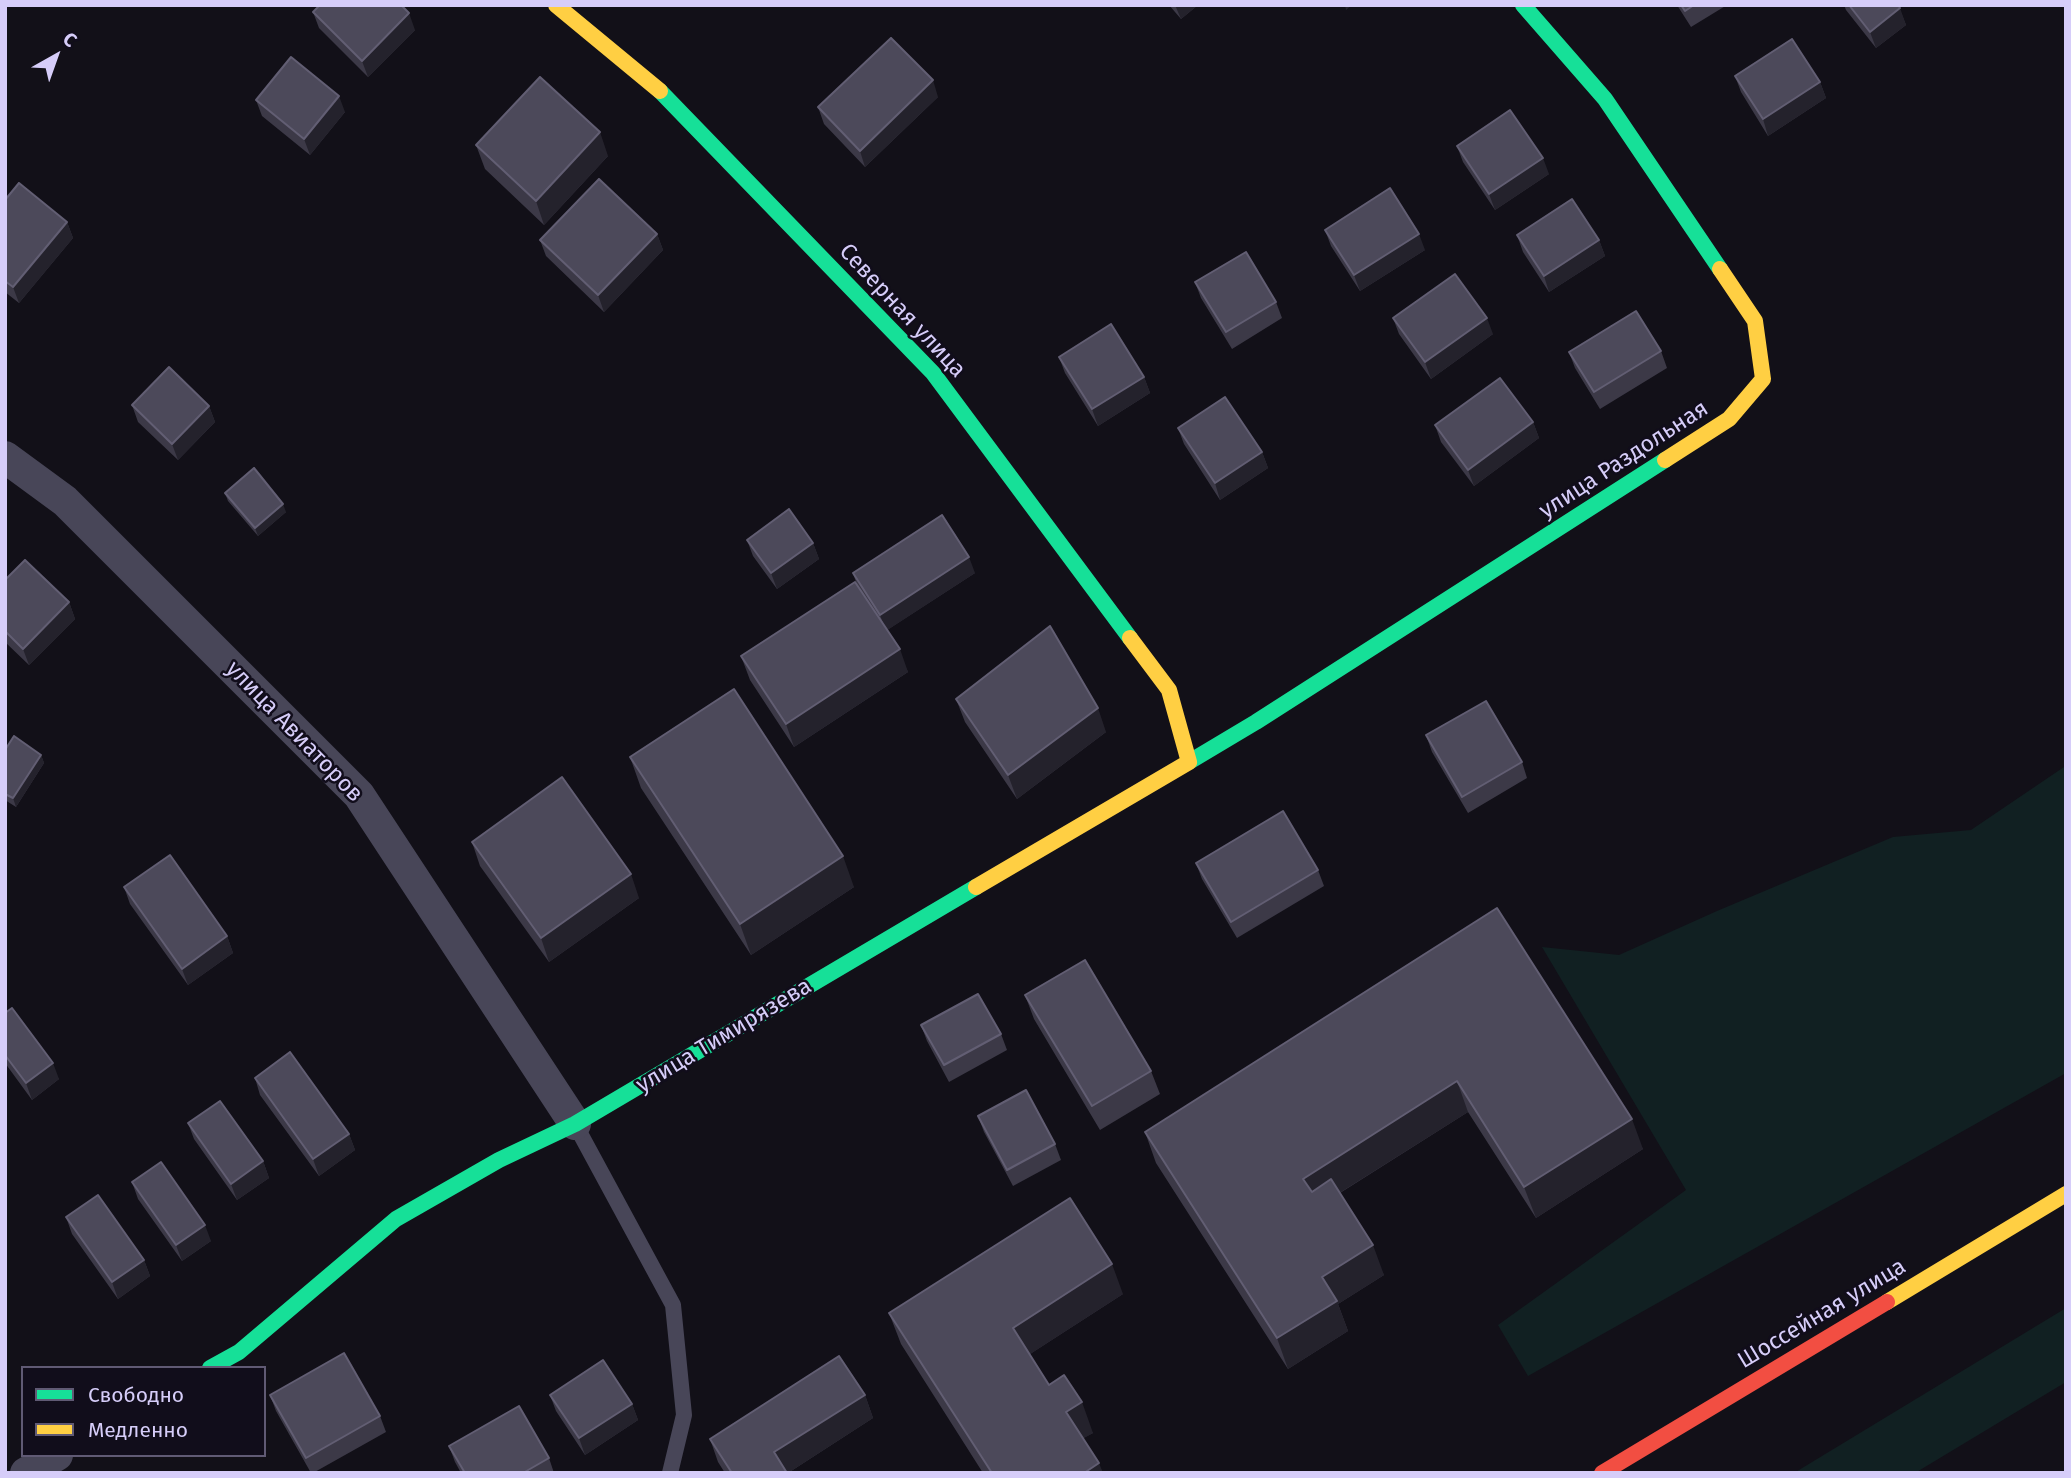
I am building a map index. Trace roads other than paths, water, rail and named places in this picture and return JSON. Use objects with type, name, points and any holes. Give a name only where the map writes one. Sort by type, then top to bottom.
[{"type":"street","name":"Северная улица","points":[[556,5],[656,87],[933,373],[1169,690],[1189,762]]},
{"type":"street","name":"улица Раздольная","points":[[1189,762],[1256,722],[1729,419],[1763,379],[1755,320],[1605,99],[1523,5]]},
{"type":"street","name":"улица Авиаторов","points":[[5,457],[65,500],[359,795],[575,1124]]},
{"type":"street","name":"улица Тимирязева","points":[[214,1366],[239,1352],[396,1219],[499,1160],[575,1124],[1189,762]]},
{"type":"street","name":"Шоссейная улица","points":[[1602,1473],[2066,1194]]},
{"type":"street","points":[[26,1473],[54,1457]]},
{"type":"lane","points":[[575,1124],[673,1305],[684,1415],[670,1473]]}]
